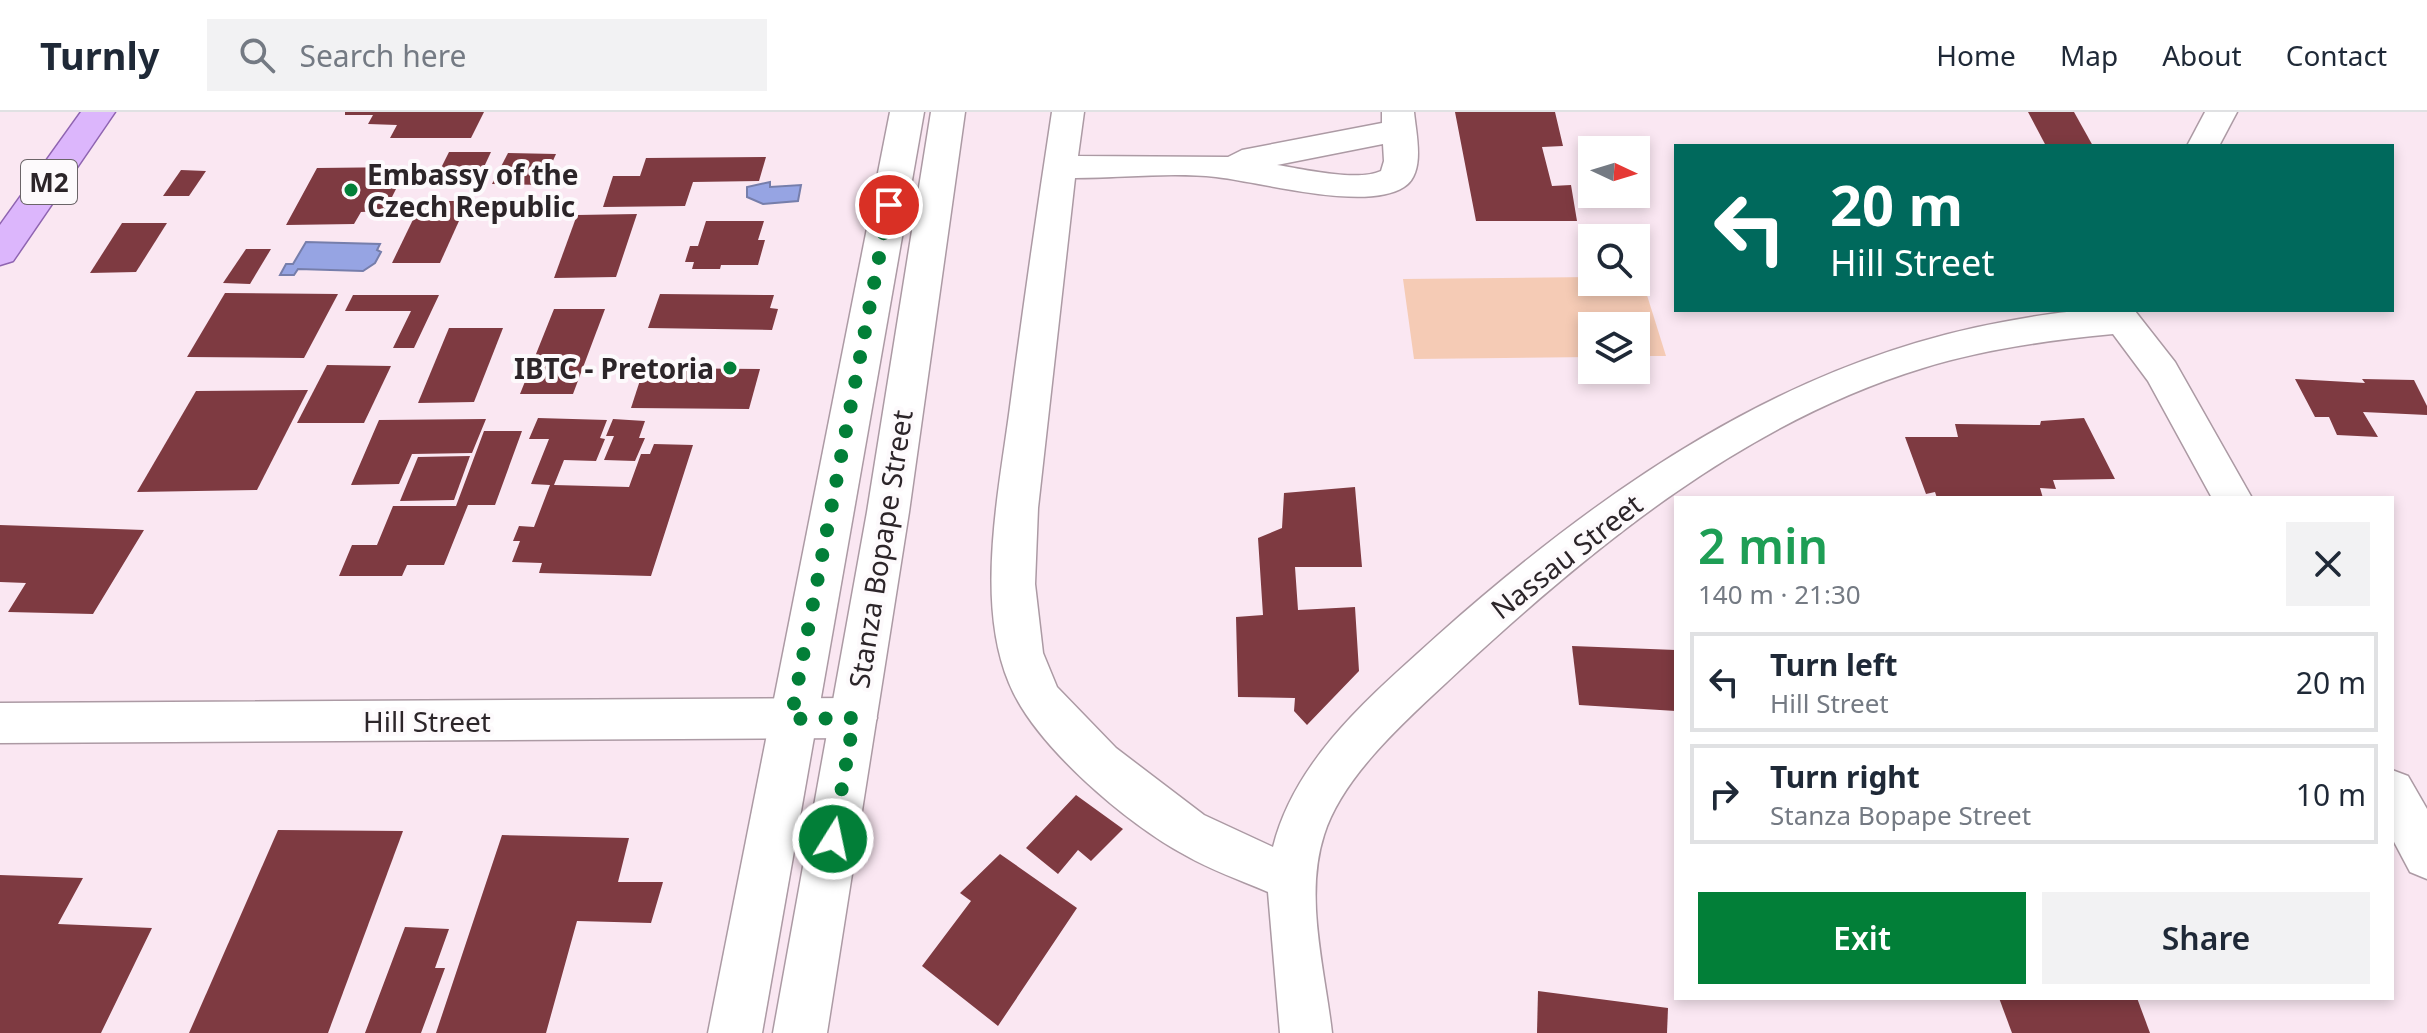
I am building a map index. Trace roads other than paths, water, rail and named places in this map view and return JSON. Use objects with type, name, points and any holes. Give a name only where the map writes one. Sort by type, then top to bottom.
[{"type":"main road","name":"M2","points":[[0,252],[98,112]]},
{"type":"main road","name":"Stanza Bopape Street","points":[[735,1033],[791,719],[907,112]]},
{"type":"main road","name":"Stanza Bopape Street","points":[[800,1033],[888,512],[948,112]]},
{"type":"street","points":[[1068,112],[1027,423],[1014,557],[1016,624],[1030,681],[1053,716],[1085,750],[1188,832],[1292,878]]},
{"type":"street","points":[[2204,144],[2221,112]]},
{"type":"street","points":[[1060,167],[1214,166],[1328,184],[1374,185],[1396,176],[1401,161],[1398,122],[1214,166]]},
{"type":"street","points":[[2124,315],[2162,372],[2231,496]]},
{"type":"street","name":"Nassau Street","points":[[1306,1033],[1292,878],[1300,836],[1314,801],[1376,719],[1502,603],[1653,488],[1743,431],[1852,378],[1963,343],[2124,315]]},
{"type":"street","name":"Hill Street","points":[[0,723],[854,718]]},
{"type":"street","points":[[2394,795],[2427,856]]},
{"type":"water","points":[[770,182],[770,187],[801,185],[798,201],[763,204],[747,197],[747,187]]},
{"type":"water","points":[[306,242],[380,244],[377,250],[381,252],[375,263],[363,271],[298,269],[294,275],[280,275],[286,264],[293,264]]},
{"type":"place","name":"Embassy of the Czech Republic","points":[[351,190]]},
{"type":"place","name":"IBTC - Pretoria","points":[[730,368]]}]
